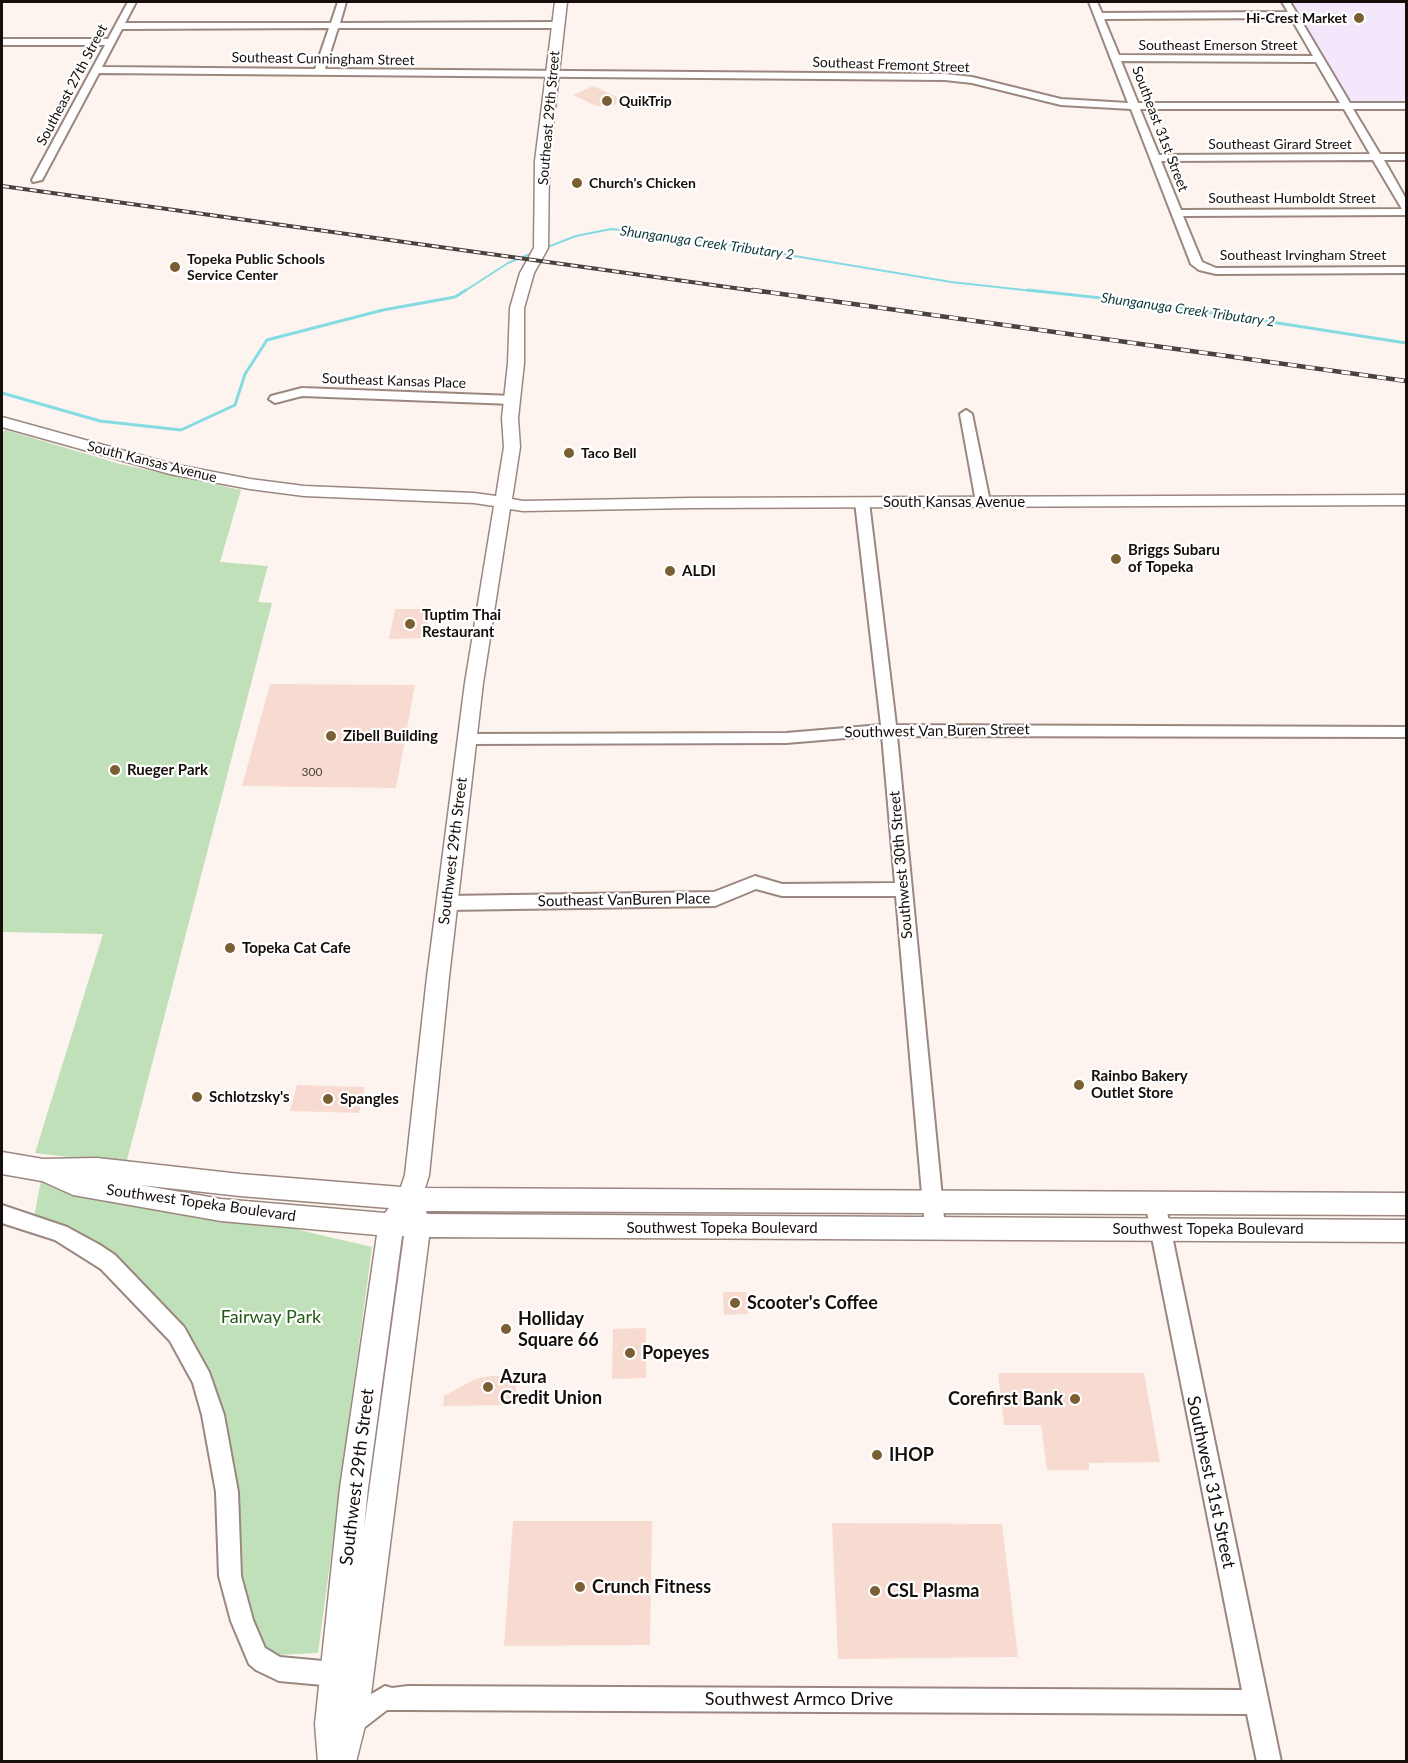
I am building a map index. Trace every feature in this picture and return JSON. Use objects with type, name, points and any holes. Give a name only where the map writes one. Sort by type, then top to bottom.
[{"type":"main road","name":"Southeast 29th Street","points":[[502,504],[507,486],[512,447],[510,427],[516,363],[517,308],[526,273],[541,248],[542,161],[561,2]]},
{"type":"main road","name":"South Kansas Avenue","points":[[2,422],[170,469],[373,505],[476,510],[502,504],[621,506],[692,503],[1407,500]]},
{"type":"main road","name":"Southwest 29th Street","points":[[333,1761],[330,1724],[354,1488],[391,1225],[410,1199],[417,1175],[467,739],[502,504]]},
{"type":"main road","name":"Southwest Topeka Boulevard","points":[[2,1163],[43,1170],[97,1169],[240,1185],[445,1201],[1407,1204]]},
{"type":"main road","name":"Southwest Topeka Boulevard","points":[[43,1170],[73,1184],[221,1210],[391,1225],[1407,1230]]},
{"type":"main road","name":"Southwest 29th Street","points":[[341,1761],[351,1725],[418,1226],[410,1199]]},
{"type":"street","name":"Southeast 27th Street","points":[[37,180],[132,2]]},
{"type":"street","points":[[319,72],[342,2]]},
{"type":"street","name":"Southeast 31st Street","points":[[1093,2],[1117,58],[1195,261],[1200,266]]},
{"type":"street","points":[[1286,2],[1407,207]]},
{"type":"street","points":[[1098,16],[1294,15]]},
{"type":"street","points":[[119,26],[558,25]]},
{"type":"street","points":[[2,42],[110,42]]},
{"type":"street","name":"Southeast Emerson Street","points":[[1117,58],[1320,59]]},
{"type":"street","name":"Southeast Cunningham Street","points":[[95,70],[552,75]]},
{"type":"street","name":"Southeast Fremont Street","points":[[552,75],[945,77],[972,80],[1061,102],[1134,106],[1407,106]]},
{"type":"street","name":"Southeast Girard Street","points":[[1155,158],[1407,157]]},
{"type":"street","name":"Southeast Humboldt Street","points":[[1177,213],[1407,212]]},
{"type":"street","name":"Southeast Irvingham Street","points":[[1200,266],[1216,271],[1407,270]]},
{"type":"street","name":"Southeast Kansas Place","points":[[275,399],[302,392],[513,400]]},
{"type":"street","points":[[966,414],[983,502]]},
{"type":"street","name":"Southwest 30th Street","points":[[862,502],[889,730],[935,1228]]},
{"type":"street","name":"Southwest Van Buren Street","points":[[467,739],[786,738],[889,730],[1407,732]]},
{"type":"street","name":"Southeast VanBuren Place","points":[[447,903],[715,899],[755,882],[782,890],[903,889]]},
{"type":"street","name":"Southwest 31st Street","points":[[1155,1202],[1269,1761]]},
{"type":"street","points":[[2,1214],[60,1233],[93,1251],[108,1262],[177,1334],[202,1379],[213,1415],[222,1454],[227,1492],[230,1576],[242,1621],[257,1656],[279,1669],[334,1674]]},
{"type":"street","name":"Southwest Armco Drive","points":[[351,1725],[366,1710],[385,1698],[392,1700],[408,1698],[1258,1702]]},
{"type":"shaded area","points":[[1289,2],[1406,2],[1406,104],[1355,104],[1348,101]]},
{"type":"green space","name":"Rueger Park","points":[[6,430],[120,464],[241,490],[220,562],[268,566],[258,602],[272,603],[126,1164],[35,1153],[103,934],[2,932],[2,432]]},
{"type":"green space","name":"Fairway Park","points":[[43,1170],[372,1247],[318,1653],[257,1656],[230,1576],[222,1454],[186,1348],[108,1262],[33,1222]]},
{"type":"building","points":[[593,86],[617,97],[616,104],[596,106],[573,95]]},
{"type":"building","name":"Tuptim Thai Restaurant","points":[[395,609],[430,609],[426,638],[389,639]]},
{"type":"building","name":"Zibell Building","points":[[270,684],[415,685],[396,788],[242,786]]},
{"type":"building","name":"Spangles","points":[[297,1085],[365,1087],[359,1113],[290,1111]]},
{"type":"building","name":"Scooter's Coffee","points":[[723,1292],[747,1292],[748,1314],[724,1315]]},
{"type":"building","name":"Popeyes","points":[[646,1328],[646,1378],[612,1379],[613,1329]]},
{"type":"building","name":"Corefirst Bank","points":[[998,1373],[1144,1373],[1160,1462],[1089,1463],[1089,1470],[1047,1470],[1041,1425],[1004,1425]]},
{"type":"building","name":"Azura Credit Union","points":[[491,1376],[516,1376],[516,1405],[443,1406],[444,1396],[475,1379]]},
{"type":"building","name":"Crunch Fitness","points":[[513,1521],[652,1521],[650,1645],[504,1646]]},
{"type":"building","points":[[832,1523],[1002,1524],[1018,1657],[838,1659]]},
{"type":"waterway","name":"Shunganuga Creek Tributary 2","points":[[545,248],[576,236],[611,229],[662,234],[951,282],[1042,292]]},
{"type":"waterway","name":"Shunganuga Creek Tributary 2","points":[[463,292],[508,263],[535,252]]},
{"type":"waterway","name":"Shunganuga Creek Tributary 2","points":[[2,393],[100,421],[181,430],[235,405],[245,374],[267,340],[383,310],[455,297],[466,290]]},
{"type":"waterway","name":"Shunganuga Creek Tributary 2","points":[[1028,290],[1156,304],[1406,343]]},
{"type":"railway","points":[[2,186],[763,292]]},
{"type":"railway","points":[[753,290],[1406,381]]},
{"type":"place","name":"Hi-Crest Market","points":[[1359,18]]},
{"type":"place","name":"QuikTrip","points":[[607,101]]},
{"type":"place","name":"Church's Chicken","points":[[577,183]]},
{"type":"place","name":"Topeka Public Schools Service Center","points":[[175,267]]},
{"type":"place","name":"Taco Bell","points":[[569,453]]},
{"type":"place","name":"Briggs Subaru of Topeka","points":[[1116,559]]},
{"type":"place","name":"ALDI","points":[[670,571]]},
{"type":"place","name":"Tuptim Thai Restaurant","points":[[410,624]]},
{"type":"place","name":"Zibell Building","points":[[331,736]]},
{"type":"place","name":"Rueger Park","points":[[115,770]]},
{"type":"place","name":"Topeka Cat Cafe","points":[[230,948]]},
{"type":"place","name":"Rainbo Bakery Outlet Store","points":[[1079,1085]]},
{"type":"place","name":"Schlotzsky's","points":[[197,1097]]},
{"type":"place","name":"Spangles","points":[[328,1099]]},
{"type":"place","name":"Scooter's Coffee","points":[[735,1303]]},
{"type":"place","name":"Holliday Square 66","points":[[506,1329]]},
{"type":"place","name":"Popeyes","points":[[630,1353]]},
{"type":"place","name":"Azura Credit Union","points":[[488,1387]]},
{"type":"place","name":"Corefirst Bank","points":[[1075,1399]]},
{"type":"place","name":"IHOP","points":[[877,1455]]},
{"type":"place","name":"Crunch Fitness","points":[[580,1587]]},
{"type":"place","name":"CSL Plasma","points":[[875,1591]]}]
